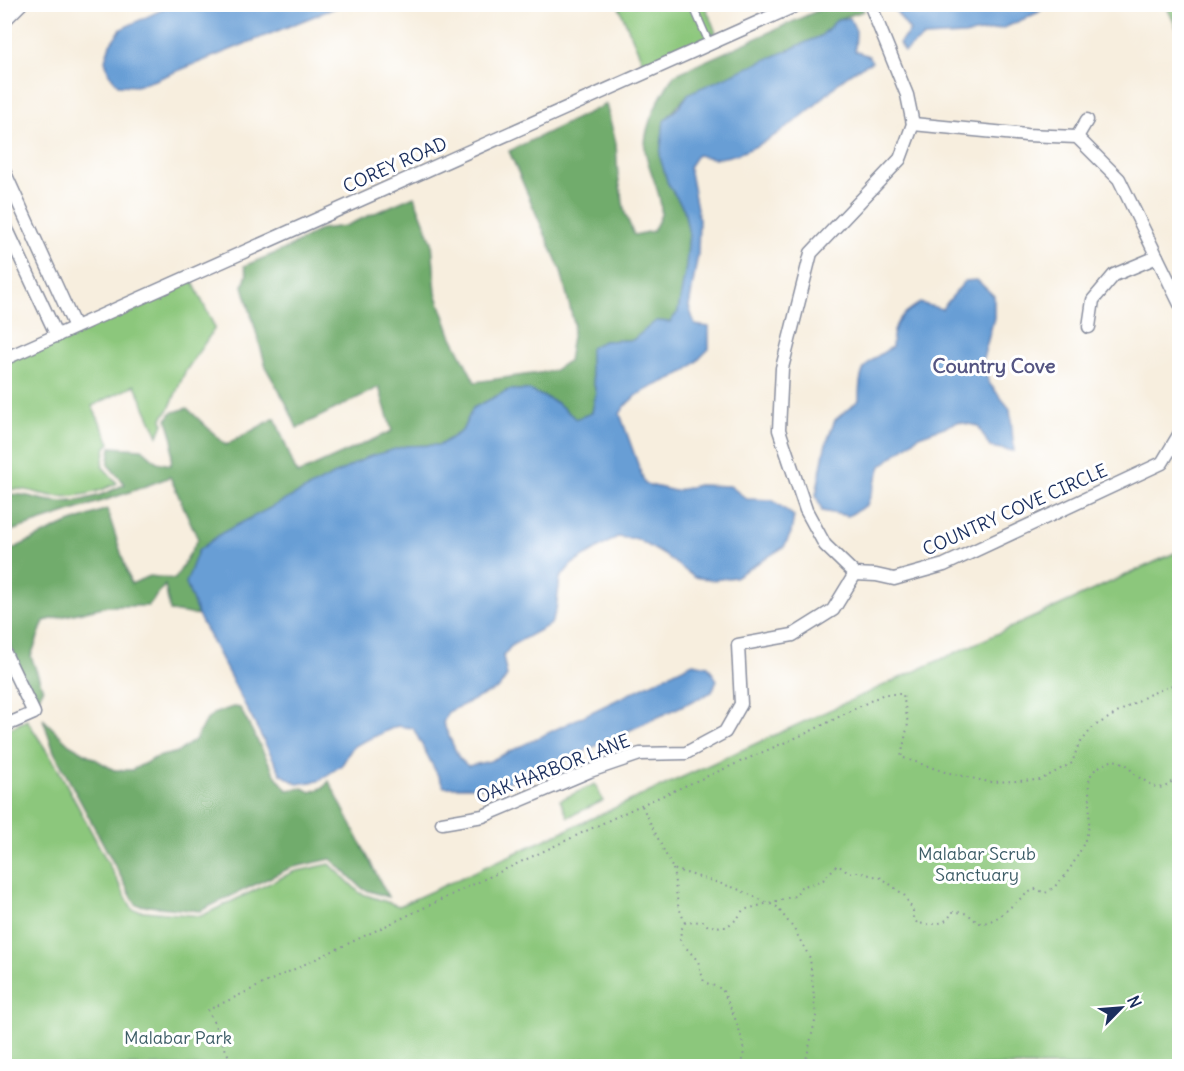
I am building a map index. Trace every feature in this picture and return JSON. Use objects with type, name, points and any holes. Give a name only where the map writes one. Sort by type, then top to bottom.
[{"type":"street","points":[[4,21],[21,4]]},
{"type":"street","name":"COREY ROAD","points":[[4,359],[799,4]]},
{"type":"street","points":[[855,574],[825,545],[806,510],[779,430],[782,368],[811,253],[900,159],[914,124],[907,95],[870,4]]},
{"type":"street","points":[[1077,137],[1087,120]]},
{"type":"street","points":[[914,124],[1026,135],[1077,137],[1119,178],[1179,304]]},
{"type":"street","points":[[4,171],[75,327]]},
{"type":"street","points":[[4,223],[57,336]]},
{"type":"street","points":[[1089,327],[1093,300],[1114,276],[1157,257]]},
{"type":"street","points":[[25,267],[43,258]]},
{"type":"street","name":"COUNTRY COVE CIRCLE","points":[[855,574],[894,579],[944,566],[1162,463],[1179,434]]},
{"type":"street","name":"OAK HARBOR LANE","points":[[442,824],[483,816],[590,771],[640,754],[686,753],[725,732],[741,704],[738,645],[793,635],[833,610],[855,574]]},
{"type":"street","points":[[4,651],[34,713],[4,726]]},
{"type":"lane","points":[[692,4],[710,45]]},
{"type":"path","points":[[233,1066],[208,1010],[641,805],[809,732],[884,694],[903,694],[908,724],[901,757],[945,772],[989,782],[1040,780],[1072,763],[1078,746],[1093,727],[1148,695],[1179,682]]},
{"type":"path","points":[[743,1066],[745,1051],[733,1012],[722,989],[704,982],[698,961],[680,941],[681,930],[685,924],[703,921],[708,926],[726,927],[737,919],[743,910],[795,896],[801,887],[823,880],[837,865],[849,872],[882,878],[904,895],[913,910],[916,923],[926,925],[942,923],[950,918],[952,912],[964,912],[978,923],[984,923],[995,919],[1026,893],[1036,889],[1044,893],[1053,889],[1079,854],[1088,830],[1090,801],[1087,792],[1092,772],[1114,760],[1126,765],[1135,775],[1157,788],[1165,787],[1174,780],[1179,769]]},
{"type":"path","points":[[641,805],[673,869],[678,905],[685,924]]},
{"type":"path","points":[[673,869],[735,888],[777,907],[794,929],[810,958],[816,1017],[806,1060],[800,1066]]},
{"type":"path","points":[[560,1066],[574,1062],[626,1066]]},
{"type":"green space","points":[[618,5],[705,5],[716,33],[645,67]]},
{"type":"green space","points":[[830,5],[861,5],[864,11],[838,19],[821,36],[689,93],[664,121],[660,157],[668,184],[684,209],[689,234],[678,312],[670,322],[656,321],[633,340],[604,341],[590,366],[596,393],[592,413],[576,419],[557,403],[529,390],[508,390],[473,408],[462,431],[440,445],[406,446],[186,583],[198,615],[170,611],[165,585],[148,606],[107,606],[44,621],[31,656],[43,690],[36,702],[5,635],[4,553],[61,526],[107,509],[131,584],[150,576],[175,579],[198,539],[170,477],[5,533],[5,495],[18,494],[62,502],[90,498],[117,488],[125,484],[108,465],[111,447],[142,449],[157,462],[171,465],[173,439],[167,419],[171,413],[187,408],[226,445],[275,418],[297,474],[392,431],[379,387],[297,428],[267,370],[243,286],[247,274],[244,266],[288,248],[321,229],[345,226],[414,196],[432,242],[436,293],[451,335],[475,382],[553,371],[568,361],[574,324],[561,271],[509,151],[606,104],[616,143],[618,176],[625,213],[634,235],[653,231],[660,216],[661,207],[646,157],[645,140],[654,111],[674,75]]},
{"type":"green space","points":[[1166,5],[1179,5],[1179,33]]},
{"type":"green space","points":[[190,276],[215,328],[185,372],[169,409],[162,418],[163,424],[158,436],[135,385],[92,406],[110,443],[106,447],[102,466],[117,483],[102,490],[69,497],[24,490],[5,490],[4,361]]},
{"type":"green space","name":"Malabar Scrub Sanctuary","points":[[1179,551],[1179,1066],[5,1066],[4,731],[27,720],[57,767],[133,910],[201,916],[293,872],[330,864],[360,893],[399,906]]},
{"type":"green space","points":[[233,707],[240,708],[276,776],[287,790],[303,788],[311,792],[324,787],[329,781],[388,897],[363,889],[331,859],[290,868],[200,911],[136,905],[54,752],[43,719],[69,744],[114,770],[132,770],[157,757],[178,752],[196,739],[204,723],[213,714]]},
{"type":"green space","points":[[595,784],[603,801],[568,817],[560,800]]},
{"type":"water","points":[[174,4],[342,5],[155,80],[136,86],[118,85],[109,74],[105,60],[110,44],[121,29]]},
{"type":"water","points":[[895,4],[1046,5],[1039,12],[1004,28],[964,35],[924,37],[904,52],[899,43],[910,31],[893,7]]},
{"type":"water","points":[[850,18],[856,31],[855,51],[869,56],[872,62],[846,77],[803,115],[767,140],[741,153],[728,156],[713,158],[697,155],[689,167],[699,219],[698,254],[689,307],[695,325],[709,327],[709,349],[687,370],[632,399],[620,414],[645,484],[675,491],[698,485],[730,486],[747,499],[772,500],[794,516],[791,533],[784,547],[735,577],[713,580],[694,577],[637,539],[617,537],[572,564],[560,578],[556,610],[551,624],[512,645],[503,656],[507,676],[499,688],[448,712],[443,723],[459,758],[468,766],[490,761],[693,663],[708,666],[717,680],[712,692],[540,772],[490,787],[444,787],[413,728],[397,726],[356,745],[342,765],[318,781],[297,784],[281,774],[198,615],[186,583],[198,551],[222,533],[368,457],[406,446],[440,445],[462,431],[473,408],[509,390],[529,390],[557,403],[576,419],[592,413],[596,393],[590,366],[590,348],[604,341],[633,340],[656,321],[670,322],[678,312],[689,234],[684,209],[668,184],[660,157],[664,121],[680,106],[689,93],[821,36],[838,19]]},
{"type":"water","points":[[977,280],[994,296],[994,318],[982,362],[989,383],[1010,409],[1014,451],[990,447],[978,426],[958,422],[919,436],[881,466],[867,505],[848,516],[822,511],[816,495],[825,447],[835,420],[859,400],[860,379],[865,367],[892,347],[898,320],[907,312],[920,303],[942,309],[965,281]]},
{"type":"district","name":"Country Cove","points":[[994,366]]},
{"type":"park label","name":"Malabar Park","points":[[178,1038]]}]
